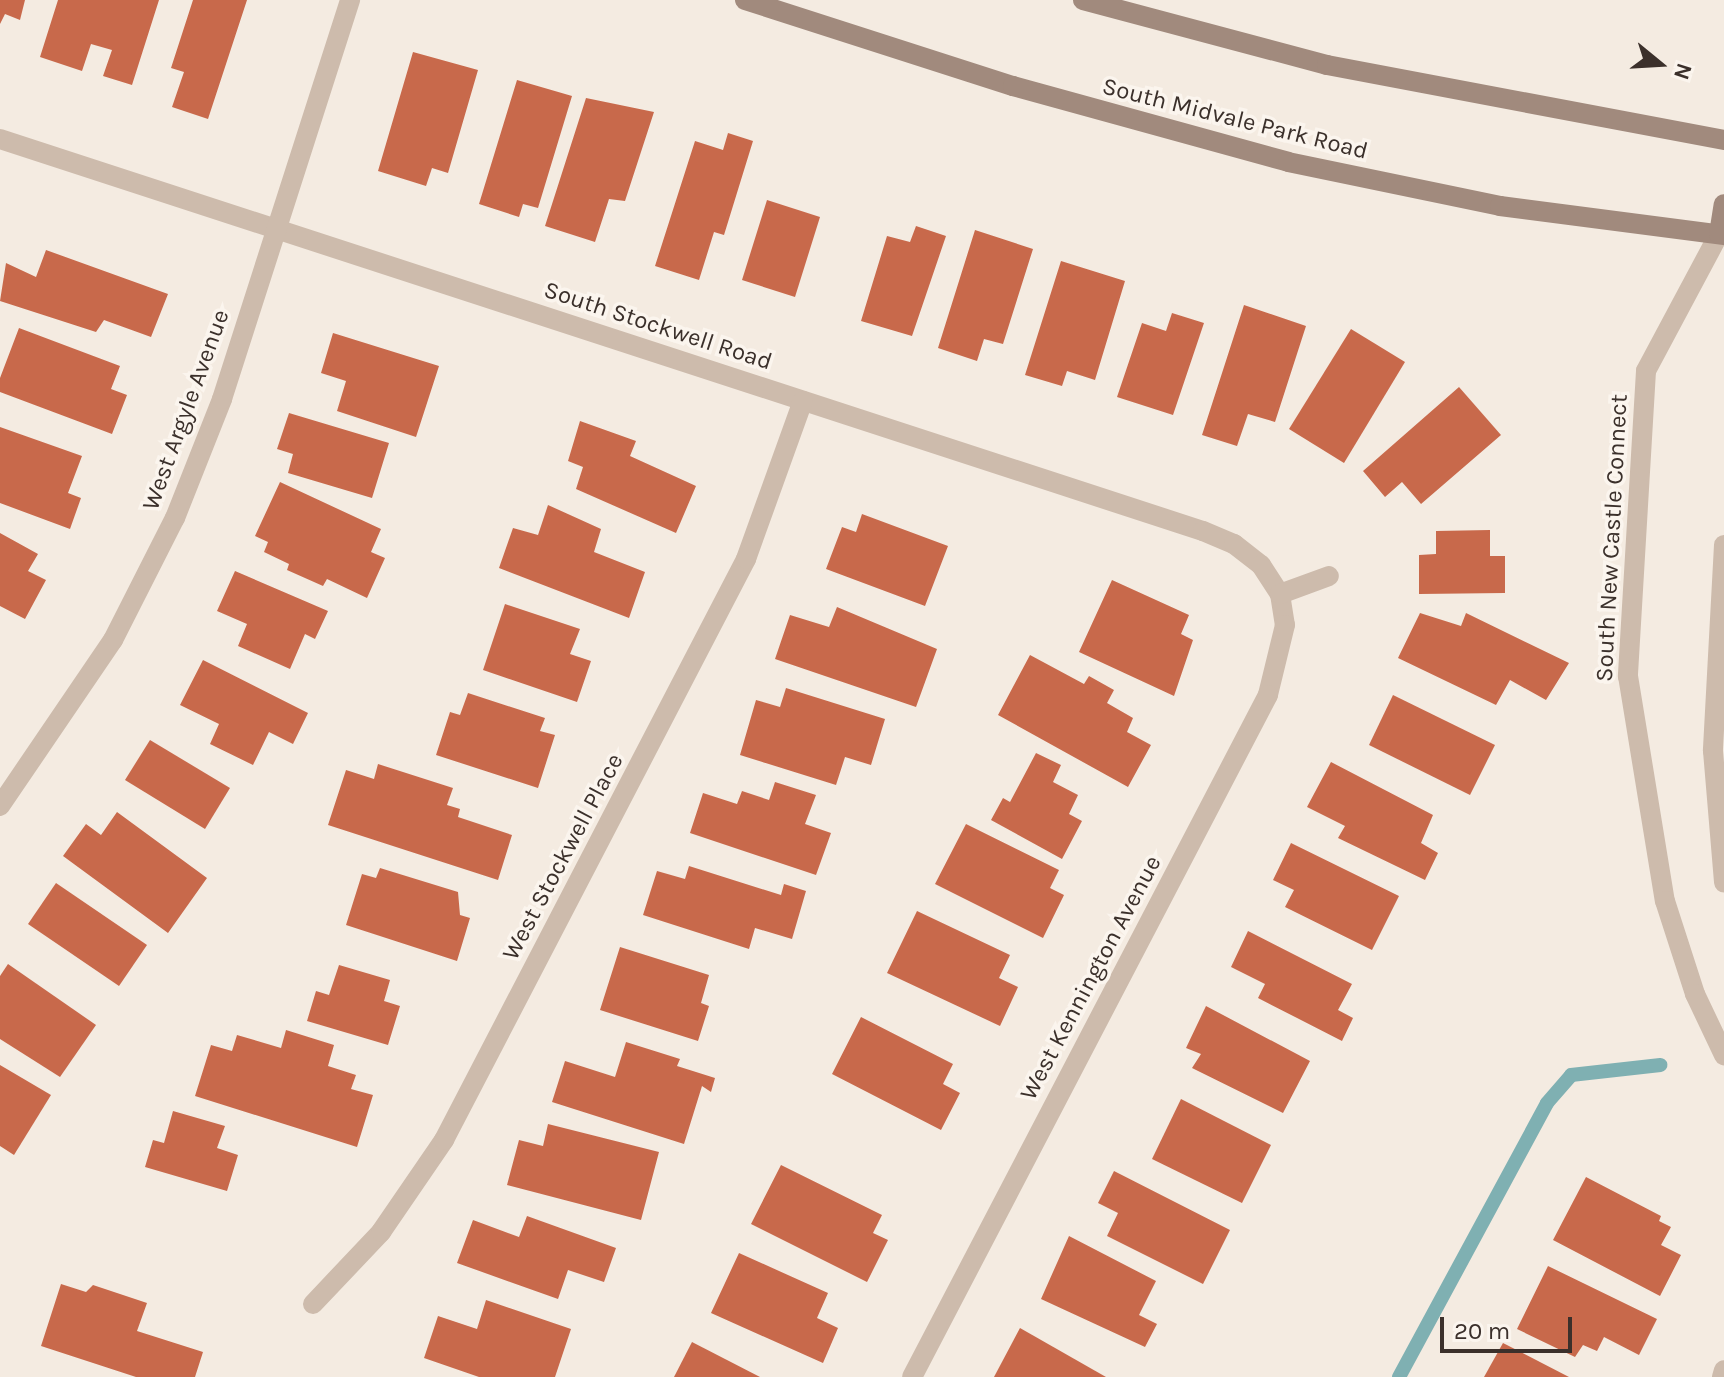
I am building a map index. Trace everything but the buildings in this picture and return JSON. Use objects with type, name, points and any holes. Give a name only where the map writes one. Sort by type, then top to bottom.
[{"type":"main road","name":"South Midvale Park Road","points":[[745,0],[1013,86],[1288,162],[1500,206],[1722,239]]},
{"type":"main road","points":[[1083,0],[1327,65],[1724,140]]},
{"type":"main road","points":[[1722,239],[1724,204]]},
{"type":"street","name":"West Argyle Avenue","points":[[0,806],[73,703],[149,577],[199,462],[350,0]]},
{"type":"street","name":"South Stockwell Road","points":[[0,139],[1203,531],[1234,544],[1261,565],[1280,594]]},
{"type":"street","name":"South New Castle Connect","points":[[1722,239],[1646,371],[1628,676],[1665,901],[1695,994],[1724,1055]]},
{"type":"street","name":"West Stockwell Place","points":[[313,1304],[381,1232],[444,1140],[740,571],[803,401]]},
{"type":"street","points":[[1724,545],[1713,751],[1724,883]]},
{"type":"street","points":[[1280,594],[1329,576]]},
{"type":"street","name":"West Kennington Avenue","points":[[912,1377],[1268,695],[1285,625],[1280,594]]},
{"type":"street","points":[[1722,1377],[1724,1370]]},
{"type":"waterway","points":[[1399,1377],[1547,1103],[1571,1075],[1660,1065]]}]
